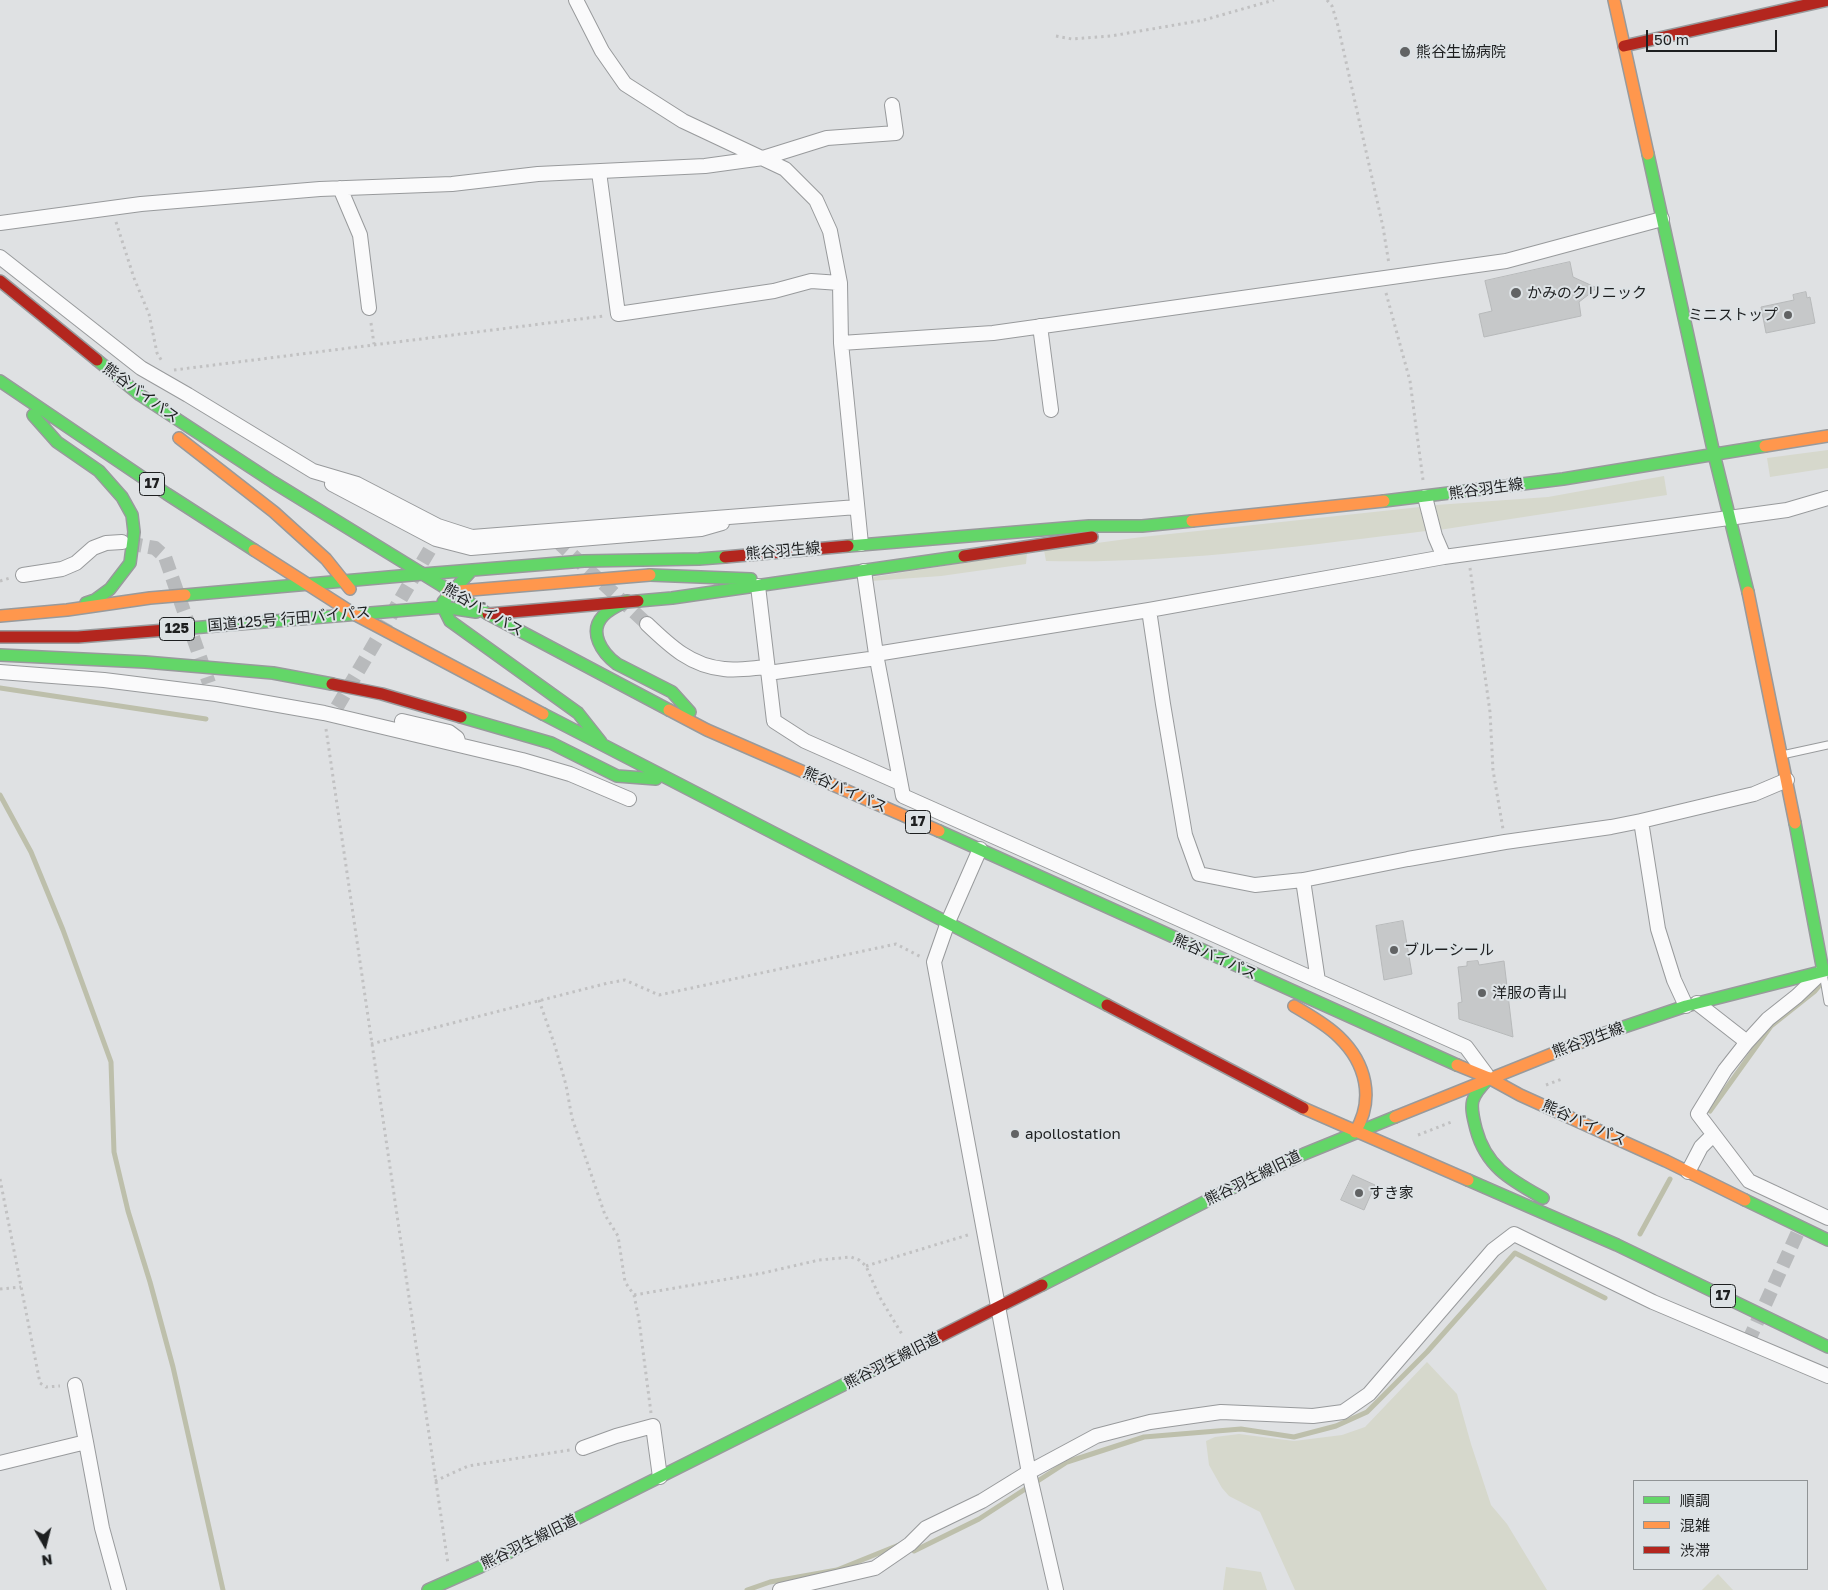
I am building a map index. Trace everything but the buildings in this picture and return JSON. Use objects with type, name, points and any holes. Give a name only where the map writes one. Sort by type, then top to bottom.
[{"type":"main road","points":[[1614,0],[1714,454],[1731,518],[1826,971]]},
{"type":"main road","points":[[1624,46],[1828,0]]},
{"type":"main road","name":"熊谷バイパス","points":[[0,281],[140,395],[273,482],[488,614],[595,672],[707,730],[980,849],[1225,962],[1426,1052],[1489,1078],[1520,1095],[1688,1172],[1828,1240]]},
{"type":"main road","points":[[3,383],[57,442],[99,471],[122,497],[132,515],[134,532],[130,563],[110,589],[95,600],[67,610]]},
{"type":"main road","name":"17","points":[[3,383],[167,494],[354,614],[608,749],[948,922],[1301,1107],[1617,1245],[1828,1347]]},
{"type":"main road","points":[[140,395],[182,441],[274,512],[326,558],[351,591],[354,614],[451,591],[660,574],[795,581]]},
{"type":"main road","name":"熊谷羽生線","points":[[423,574],[584,561],[700,559],[1089,526],[1142,526],[1425,497],[1564,479],[1828,436]]},
{"type":"main road","name":"熊谷羽生線","points":[[488,614],[627,602],[758,586],[1089,538],[1142,526]]},
{"type":"main road","points":[[471,571],[443,602],[443,607],[450,620],[578,713],[608,749]]},
{"type":"main road","name":"125","points":[[0,616],[67,610],[150,598],[423,574]]},
{"type":"main road","points":[[627,602],[611,608],[596,626],[596,636],[601,647],[610,659],[673,693],[707,730]]},
{"type":"main road","name":"国道125号 行田バイパス","points":[[0,637],[78,637],[126,634],[443,607],[488,614]]},
{"type":"main road","points":[[0,655],[145,662],[273,673],[382,694],[543,740],[617,776],[668,780]]},
{"type":"main road","points":[[1225,962],[1327,1027],[1341,1039],[1353,1054],[1360,1067],[1367,1095],[1366,1114],[1355,1132]]},
{"type":"main road","name":"熊谷羽生線","points":[[1355,1132],[1604,1033],[1692,1005],[1826,971]]},
{"type":"main road","points":[[1489,1078],[1475,1093],[1471,1106],[1480,1145],[1489,1159],[1510,1179],[1572,1214],[1617,1245]]},
{"type":"main road","name":"熊谷羽生線旧道","points":[[428,1590],[660,1477],[998,1308],[1234,1187],[1355,1132]]},
{"type":"street","points":[[576,0],[602,51],[625,84],[683,121],[785,169],[816,200],[830,231],[840,283],[841,343],[861,544]]},
{"type":"street","points":[[0,223],[161,202],[340,188],[452,184],[538,174],[705,166],[763,158],[827,138],[896,132],[892,105]]},
{"type":"street","points":[[600,172],[618,314],[774,291],[811,281],[840,283]]},
{"type":"street","points":[[340,188],[360,235],[369,308]]},
{"type":"street","points":[[841,343],[993,333],[1506,261],[1662,220]]},
{"type":"street","points":[[0,257],[140,368],[188,395],[337,486],[436,539],[472,548],[701,529],[750,514],[857,507]]},
{"type":"street","points":[[1040,326],[1051,410]]},
{"type":"street","points":[[1425,497],[1435,536],[1444,557]]},
{"type":"street","points":[[647,624],[675,651],[700,665],[725,670],[767,670],[876,656],[1149,610],[1467,553],[1787,510],[1828,498]]},
{"type":"street","points":[[23,575],[62,569],[76,563],[94,548],[106,543],[122,542]]},
{"type":"street","points":[[864,571],[876,656],[903,796],[1466,1047],[1489,1078]]},
{"type":"street","points":[[758,586],[774,721],[805,741],[900,783]]},
{"type":"street","points":[[1149,610],[1185,835],[1199,874],[1255,885],[1304,880],[1505,842],[1641,821],[1754,794],[1787,780]]},
{"type":"street","points":[[0,671],[104,680],[206,692],[324,713],[459,744],[570,774],[629,799]]},
{"type":"street","points":[[0,671],[116,672],[209,683],[337,707],[450,732],[457,738],[459,744]]},
{"type":"street","points":[[1641,821],[1658,929],[1674,980],[1692,1005],[1747,1042]]},
{"type":"street","points":[[980,849],[948,922],[934,962],[1029,1472],[1056,1590]]},
{"type":"street","points":[[1304,880],[1318,982]]},
{"type":"street","points":[[1826,971],[1798,996],[1768,1018],[1725,1070],[1698,1114],[1749,1181],[1828,1218]]},
{"type":"street","points":[[1688,1172],[1701,1147],[1713,1135]]},
{"type":"street","points":[[780,1590],[875,1568],[910,1544],[926,1528],[982,1501],[1029,1472],[1096,1436],[1150,1422],[1221,1412],[1312,1416],[1342,1412],[1369,1394],[1493,1250],[1514,1234],[1653,1302],[1828,1376]]},
{"type":"street","points":[[76,1385],[102,1528],[119,1590]]},
{"type":"street","points":[[583,1448],[616,1436],[653,1426],[660,1477]]},
{"type":"street","points":[[0,1463],[86,1442]]},
{"type":"lane","points":[[1781,755],[1828,745]]},
{"type":"lane","points":[[1826,971],[1827,999]]},
{"type":"path","points":[[1056,36],[1072,39],[1111,36],[1204,20],[1274,0]]},
{"type":"path","points":[[1327,0],[1332,6],[1338,26],[1383,227],[1386,277],[1410,381],[1425,497]]},
{"type":"path","points":[[112,208],[134,278],[149,314],[157,353],[165,364]]},
{"type":"path","points":[[369,308],[374,344]]},
{"type":"path","points":[[188,395],[168,370],[618,314]]},
{"type":"path","points":[[1467,553],[1490,712],[1493,770],[1505,842]]},
{"type":"path","points":[[324,713],[450,1580]]},
{"type":"path","points":[[371,1044],[608,982],[625,980],[659,995],[896,944],[934,962]]},
{"type":"path","points":[[539,1000],[566,1085],[572,1118],[605,1215],[618,1236],[624,1282],[634,1295],[653,1426]]},
{"type":"path","points":[[1545,1085],[1562,1078]]},
{"type":"path","points":[[1413,1140],[1419,1134],[1462,1118]]},
{"type":"path","points":[[0,1179],[40,1383],[46,1387],[76,1385]]},
{"type":"path","points":[[866,1266],[984,1230]]},
{"type":"path","points":[[634,1295],[762,1273],[819,1260],[851,1257],[859,1260],[866,1266],[879,1296],[895,1324],[914,1350]]},
{"type":"path","points":[[0,1289],[20,1287]]},
{"type":"path","points":[[436,1481],[468,1466],[583,1448]]},
{"type":"shaded area","points":[[1828,450],[1828,468],[1770,477],[1767,458]]},
{"type":"shaded area","points":[[1664,476],[1667,495],[1439,530],[1434,507],[1436,505],[1548,497]]},
{"type":"shaded area","points":[[1420,507],[1426,531],[1284,548],[1189,557],[1094,561],[1046,561],[1044,550],[1142,537]]},
{"type":"shaded area","points":[[1027,553],[1026,564],[941,576],[871,581],[873,577]]},
{"type":"shaded area","points":[[1427,1362],[1457,1394],[1491,1505],[1507,1524],[1547,1590],[1295,1590],[1260,1512],[1229,1496],[1222,1488],[1209,1465],[1206,1441],[1215,1437],[1239,1434],[1294,1441],[1342,1435],[1365,1427]]},
{"type":"shaded area","points":[[1226,1567],[1261,1572],[1267,1590],[1223,1590]]},
{"type":"shaded area","points":[[1718,1574],[1733,1590],[1702,1590]]},
{"type":"waterway","points":[[0,688],[206,719]]},
{"type":"waterway","points":[[0,795],[31,852],[63,930],[111,1062],[114,1152],[128,1211],[173,1367],[223,1590]]},
{"type":"waterway","points":[[1710,1111],[1771,1026],[1815,991],[1825,979]]},
{"type":"waterway","points":[[1640,1234],[1670,1179]]},
{"type":"waterway","points":[[911,1546],[914,1551],[979,1519],[1067,1462],[1144,1437],[1241,1429],[1294,1437],[1336,1426],[1367,1412],[1427,1352],[1515,1253],[1605,1298]]},
{"type":"waterway","points":[[747,1590],[770,1582],[837,1570],[899,1545]]},
{"type":"tunnel","points":[[337,707],[436,539]]},
{"type":"tunnel","points":[[557,541],[647,624]]},
{"type":"tunnel","points":[[128,543],[155,548],[165,557],[209,683]]},
{"type":"tunnel","points":[[1748,1342],[1803,1221]]},
{"type":"traffic: fast","points":[[1648,154],[1714,454],[1748,592]]},
{"type":"traffic: fast","points":[[97,360],[140,395],[273,482],[488,614],[669,710]]},
{"type":"traffic: fast","points":[[0,381],[167,494],[254,550]]},
{"type":"traffic: fast","points":[[33,415],[57,442],[99,471],[122,497],[132,515],[134,532],[130,563],[110,589],[95,600],[86,603]]},
{"type":"traffic: fast","points":[[1384,501],[1563,479],[1765,446]]},
{"type":"traffic: fast","points":[[848,546],[1089,526],[1142,526],[1192,521]]},
{"type":"traffic: fast","points":[[638,601],[672,598],[964,556]]},
{"type":"traffic: fast","points":[[423,574],[584,561],[725,557]]},
{"type":"traffic: fast","points":[[471,571],[443,602],[443,607],[450,621],[578,713],[601,742]]},
{"type":"traffic: fast","points":[[185,595],[423,574]]},
{"type":"traffic: fast","points":[[650,575],[751,579]]},
{"type":"traffic: fast","points":[[627,601],[608,611],[599,622],[597,635],[602,648],[617,664],[672,692],[690,712]]},
{"type":"traffic: fast","points":[[179,629],[443,607],[476,612]]},
{"type":"traffic: fast","points":[[0,655],[145,662],[273,673],[332,684]]},
{"type":"traffic: fast","points":[[543,714],[1107,1005]]},
{"type":"traffic: fast","points":[[461,717],[551,743],[617,776],[656,779]]},
{"type":"traffic: fast","points":[[1795,823],[1823,971]]},
{"type":"traffic: fast","points":[[939,831],[1457,1065]]},
{"type":"traffic: fast","points":[[1594,1037],[1686,1006],[1828,970]]},
{"type":"traffic: fast","points":[[1489,1078],[1478,1091],[1472,1106],[1480,1142],[1493,1163],[1501,1171],[1520,1185],[1543,1198]]},
{"type":"traffic: fast","points":[[1042,1285],[1234,1187],[1304,1154],[1395,1117]]},
{"type":"traffic: fast","points":[[1468,1180],[1617,1245],[1828,1347]]},
{"type":"traffic: fast","points":[[1745,1200],[1828,1240]]},
{"type":"traffic: fast","points":[[428,1590],[480,1567],[875,1369]]},
{"type":"traffic: slow","points":[[1614,0],[1648,154]]},
{"type":"traffic: slow","points":[[1765,446],[1828,436]]},
{"type":"traffic: slow","points":[[179,438],[274,512],[326,559],[350,589]]},
{"type":"traffic: slow","points":[[1192,521],[1384,501]]},
{"type":"traffic: slow","points":[[254,550],[354,614],[543,714]]},
{"type":"traffic: slow","points":[[447,592],[650,575]]},
{"type":"traffic: slow","points":[[1748,592],[1795,823]]},
{"type":"traffic: slow","points":[[0,616],[67,610],[185,595]]},
{"type":"traffic: slow","points":[[669,710],[707,730],[939,831]]},
{"type":"traffic: slow","points":[[1294,1006],[1334,1032],[1356,1058],[1365,1082],[1366,1094],[1365,1107],[1355,1132]]},
{"type":"traffic: slow","points":[[1395,1117],[1594,1037]]},
{"type":"traffic: slow","points":[[1457,1065],[1489,1078],[1520,1095],[1666,1161],[1745,1200]]},
{"type":"traffic: slow","points":[[1303,1108],[1468,1180]]},
{"type":"traffic: jam","points":[[1624,46],[1828,0]]},
{"type":"traffic: jam","points":[[0,281],[97,360]]},
{"type":"traffic: jam","points":[[964,556],[1092,537]]},
{"type":"traffic: jam","points":[[725,557],[848,546]]},
{"type":"traffic: jam","points":[[488,614],[638,601]]},
{"type":"traffic: jam","points":[[0,637],[78,637],[179,629]]},
{"type":"traffic: jam","points":[[332,684],[382,694],[461,717]]},
{"type":"traffic: jam","points":[[1107,1005],[1303,1108]]},
{"type":"traffic: jam","points":[[875,1369],[1042,1285]]},
{"type":"place","name":"熊谷生協病院","points":[[1405,52]]},
{"type":"place","name":"かみのクリニック","points":[[1516,293]]},
{"type":"place","name":"ミニストップ","points":[[1788,315]]},
{"type":"place","name":"ブルーシール","points":[[1394,950]]},
{"type":"place","name":"洋服の青山","points":[[1482,993]]},
{"type":"place","name":"apollostation","points":[[1015,1134]]},
{"type":"place","name":"すき家","points":[[1359,1193]]}]
